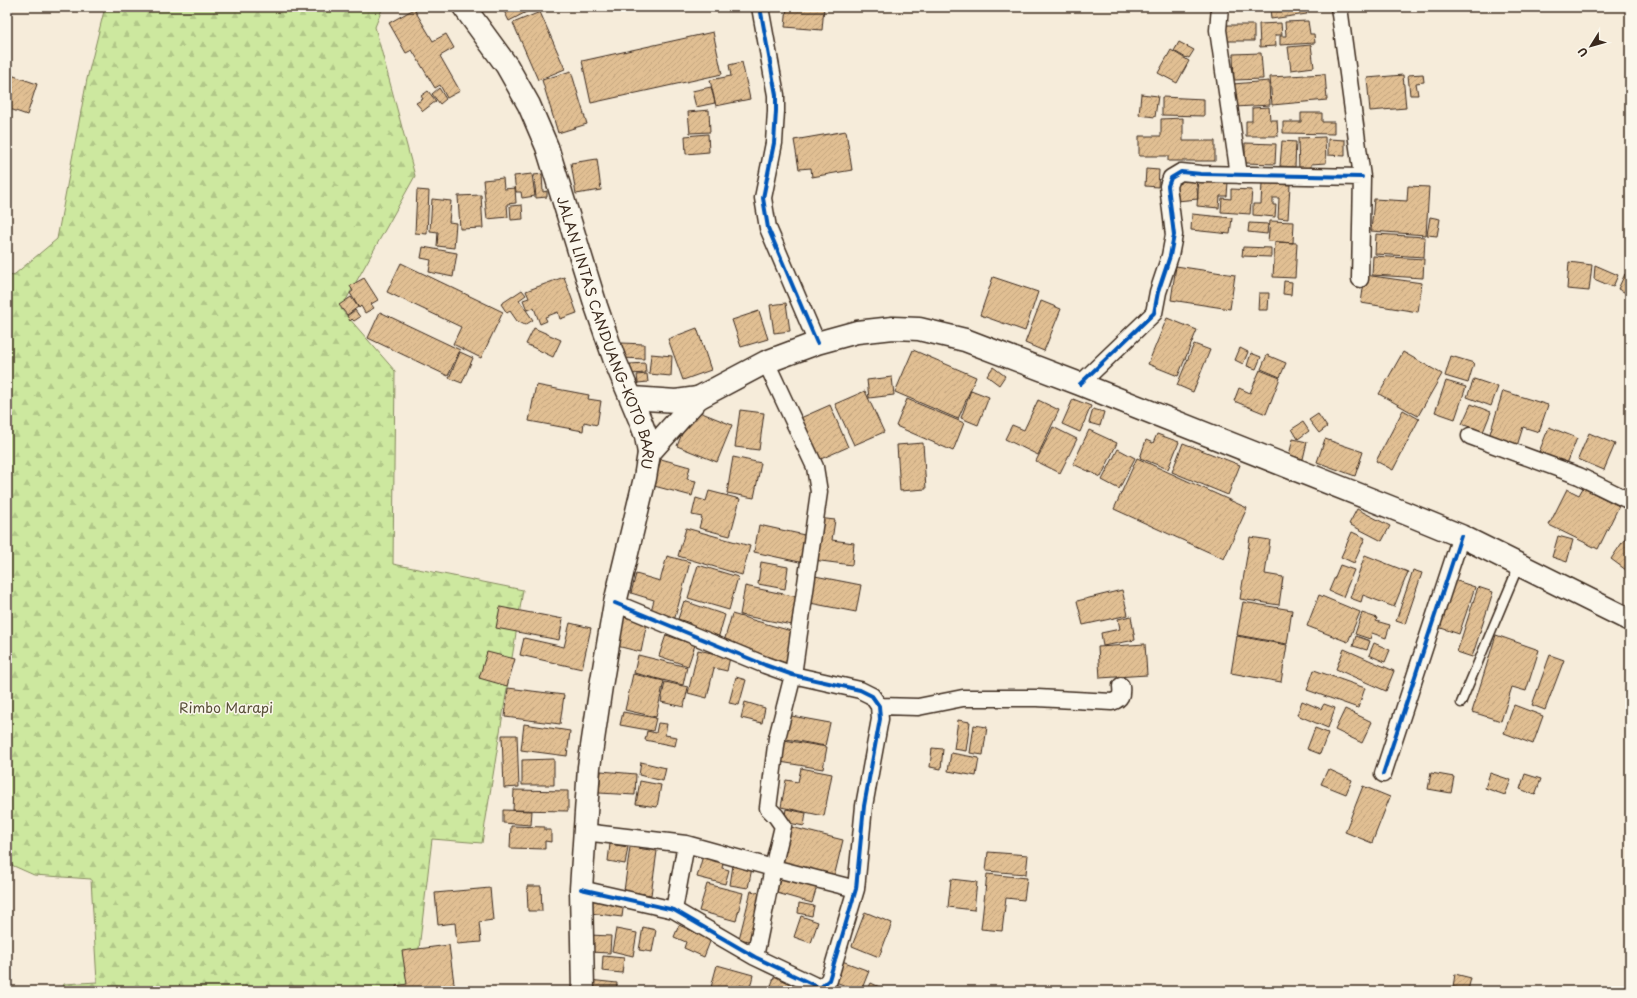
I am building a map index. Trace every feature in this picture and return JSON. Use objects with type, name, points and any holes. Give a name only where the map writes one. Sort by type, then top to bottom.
[{"type":"main road","name":"JALAN LINTAS CANDUANG-KOTO BARU","points":[[464,7],[507,66],[529,105],[547,147],[596,306],[614,358],[632,398],[646,436],[649,453],[646,478],[615,603],[600,686],[589,767],[581,889],[583,991]]},
{"type":"main road","points":[[649,453],[698,398],[766,362],[818,343],[864,332],[893,328],[919,329],[964,340],[1080,384],[1405,513],[1461,536],[1629,618]]},
{"type":"main road","points":[[632,398],[676,401],[698,398]]},
{"type":"street","points":[[760,7],[776,95],[774,143],[763,198],[764,213],[768,228],[818,343]]},
{"type":"street","points":[[1220,7],[1218,30],[1239,174]]},
{"type":"street","points":[[1339,7],[1362,177],[1360,278]]},
{"type":"street","points":[[1080,384],[1154,313],[1158,292],[1170,256],[1174,234],[1168,186],[1171,178],[1181,172],[1362,177]]},
{"type":"street","points":[[755,957],[783,826],[768,808],[777,738],[793,675],[819,492],[815,467],[766,362]]},
{"type":"street","points":[[1470,436],[1579,476],[1630,501]]},
{"type":"street","points":[[1383,774],[1461,536]]},
{"type":"street","points":[[581,889],[674,910],[755,957],[820,988],[829,980],[856,889],[864,806],[880,719],[879,706],[872,696],[860,690],[793,675],[747,658],[615,603]]},
{"type":"street","points":[[879,706],[918,707],[963,698],[1037,698],[1112,702],[1118,700],[1122,694],[1121,686]]},
{"type":"street","points":[[584,832],[686,844],[856,889]]},
{"type":"street","points":[[674,910],[686,844]]},
{"type":"lane","points":[[1461,703],[1519,565]]},
{"type":"green space","name":"Rimbo Marapi","points":[[105,7],[383,7],[375,27],[415,176],[341,309],[395,371],[393,564],[523,590],[482,843],[432,839],[414,991],[61,991],[64,984],[97,982],[91,879],[34,875],[7,863],[7,277],[15,274],[57,239],[87,79]]},
{"type":"building","points":[[502,7],[533,7],[534,8],[509,21]]},
{"type":"building","points":[[787,7],[824,7],[822,30],[785,27]]},
{"type":"building","points":[[1270,7],[1306,7],[1307,14],[1271,19]]},
{"type":"building","points":[[414,9],[433,41],[446,34],[454,48],[440,56],[460,91],[447,98],[440,85],[435,88],[412,50],[406,53],[389,23]]},
{"type":"building","points":[[540,12],[565,69],[538,80],[513,23]]},
{"type":"building","points":[[1308,21],[1310,34],[1314,34],[1315,43],[1280,45],[1280,36],[1286,36],[1285,22]]},
{"type":"building","points":[[1281,23],[1282,35],[1275,35],[1276,46],[1260,47],[1259,24]]},
{"type":"building","points":[[1226,25],[1254,25],[1254,41],[1226,41]]},
{"type":"building","points":[[713,32],[722,74],[591,103],[582,61]]},
{"type":"building","points":[[1179,42],[1194,50],[1189,58],[1186,58],[1174,51]]},
{"type":"building","points":[[1311,45],[1314,67],[1291,70],[1288,47]]},
{"type":"building","points":[[1171,50],[1189,61],[1177,83],[1158,73]]},
{"type":"building","points":[[1261,53],[1263,79],[1234,80],[1233,54]]},
{"type":"building","points":[[742,62],[750,99],[716,106],[710,80],[731,76],[729,65]]},
{"type":"building","points":[[571,71],[587,124],[558,133],[542,80]]},
{"type":"building","points":[[8,74],[37,84],[27,115],[7,108]]},
{"type":"building","points":[[1325,74],[1327,100],[1272,105],[1270,77]]},
{"type":"building","points":[[1423,74],[1424,82],[1416,83],[1418,95],[1410,95],[1408,75]]},
{"type":"building","points":[[1403,75],[1406,108],[1370,111],[1367,78]]},
{"type":"building","points":[[1269,81],[1270,105],[1235,107],[1233,84]]},
{"type":"building","points":[[711,87],[715,103],[696,107],[692,91]]},
{"type":"building","points":[[439,88],[446,99],[440,104],[432,94]]},
{"type":"building","points":[[428,91],[436,101],[423,111],[416,103],[423,99],[421,96]]},
{"type":"building","points":[[1141,94],[1158,96],[1155,117],[1139,115]]},
{"type":"building","points":[[1162,97],[1204,99],[1204,116],[1162,115]]},
{"type":"building","points":[[1269,107],[1270,120],[1277,120],[1278,136],[1246,136],[1246,121],[1252,121],[1252,108]]},
{"type":"building","points":[[709,110],[710,132],[690,133],[688,112]]},
{"type":"building","points":[[1301,113],[1322,113],[1322,122],[1334,122],[1334,134],[1283,133],[1283,122],[1301,122]]},
{"type":"building","points":[[1183,118],[1183,141],[1215,141],[1215,161],[1168,161],[1168,156],[1139,156],[1139,136],[1161,136],[1161,119]]},
{"type":"building","points":[[846,131],[852,170],[812,177],[811,168],[799,169],[794,140]]},
{"type":"building","points":[[708,134],[709,152],[686,154],[685,136]]},
{"type":"building","points":[[1325,137],[1326,163],[1311,164],[1311,171],[1299,171],[1298,138]]},
{"type":"building","points":[[1328,139],[1345,140],[1345,156],[1328,155]]},
{"type":"building","points":[[1282,141],[1296,142],[1295,167],[1280,166]]},
{"type":"building","points":[[1245,143],[1276,144],[1275,164],[1245,163]]},
{"type":"building","points":[[597,159],[601,190],[576,194],[571,163]]},
{"type":"building","points":[[1146,169],[1159,170],[1158,187],[1145,186]]},
{"type":"building","points":[[532,174],[535,196],[522,198],[521,192],[516,192],[514,176]]},
{"type":"building","points":[[542,174],[543,192],[547,191],[547,197],[536,198],[534,175]]},
{"type":"building","points":[[503,178],[504,189],[515,188],[516,203],[507,204],[508,217],[487,219],[483,180]]},
{"type":"building","points":[[1196,178],[1198,199],[1177,201],[1175,180]]},
{"type":"building","points":[[1199,178],[1228,182],[1227,196],[1220,196],[1219,208],[1197,206]]},
{"type":"building","points":[[1262,183],[1290,185],[1288,219],[1278,218],[1279,198],[1273,198],[1273,205],[1276,205],[1275,217],[1253,215],[1253,204],[1261,204]]},
{"type":"building","points":[[1408,186],[1429,187],[1426,235],[1371,231],[1374,199],[1407,201]]},
{"type":"building","points":[[1231,189],[1252,190],[1250,214],[1221,212],[1222,198],[1231,199]]},
{"type":"building","points":[[417,190],[429,191],[427,234],[415,233]]},
{"type":"building","points":[[481,195],[483,228],[460,229],[458,196]]},
{"type":"building","points":[[432,199],[451,201],[449,222],[456,223],[454,248],[437,246],[438,232],[430,231]]},
{"type":"building","points":[[522,205],[523,219],[511,220],[510,206]]},
{"type":"building","points":[[1192,214],[1232,218],[1230,234],[1191,230]]},
{"type":"building","points":[[1430,217],[1440,219],[1437,236],[1427,235]]},
{"type":"building","points":[[1270,221],[1294,222],[1293,243],[1268,241]]},
{"type":"building","points":[[1249,223],[1268,224],[1267,234],[1248,232]]},
{"type":"building","points":[[1376,234],[1425,237],[1424,257],[1375,254]]},
{"type":"building","points":[[1275,242],[1297,243],[1295,278],[1273,277]]},
{"type":"building","points":[[423,247],[457,253],[453,277],[429,272],[431,260],[421,258]]},
{"type":"building","points":[[1243,247],[1271,248],[1271,257],[1242,256]]},
{"type":"building","points":[[1373,256],[1424,259],[1423,278],[1372,275]]},
{"type":"building","points":[[1569,262],[1592,265],[1589,291],[1567,289]]},
{"type":"building","points":[[401,263],[503,312],[481,358],[453,344],[461,327],[387,292]]},
{"type":"building","points":[[1595,265],[1618,275],[1613,287],[1594,279]]},
{"type":"building","points":[[1176,266],[1235,275],[1230,309],[1171,300]]},
{"type":"building","points":[[1625,274],[1630,276],[1630,295],[1618,289]]},
{"type":"building","points":[[1365,275],[1422,283],[1418,312],[1361,303]]},
{"type":"building","points":[[564,277],[577,313],[560,319],[558,312],[545,317],[547,321],[540,324],[534,308],[527,310],[523,300],[529,298],[526,291]]},
{"type":"building","points":[[993,277],[1038,292],[1025,331],[980,315]]},
{"type":"building","points":[[364,278],[378,300],[371,304],[374,308],[365,313],[361,306],[359,308],[350,293],[353,291],[350,286]]},
{"type":"building","points":[[1284,281],[1292,282],[1291,295],[1283,294]]},
{"type":"building","points":[[522,290],[526,295],[519,300],[533,320],[525,325],[517,321],[510,311],[507,313],[501,304]]},
{"type":"building","points":[[1259,293],[1269,293],[1268,310],[1258,310]]},
{"type":"building","points":[[351,297],[358,307],[347,315],[339,305]]},
{"type":"building","points":[[1041,301],[1061,309],[1044,351],[1025,343]]},
{"type":"building","points":[[786,303],[790,331],[774,333],[770,305]]},
{"type":"building","points":[[355,310],[360,317],[354,321],[352,319],[350,321],[347,316]]},
{"type":"building","points":[[759,311],[768,339],[741,347],[732,320]]},
{"type":"building","points":[[380,312],[460,350],[448,376],[368,338]]},
{"type":"building","points":[[1167,318],[1197,330],[1178,376],[1148,364]]},
{"type":"building","points":[[534,328],[561,340],[553,357],[526,344]]},
{"type":"building","points":[[697,328],[711,370],[683,380],[668,339]]},
{"type":"building","points":[[622,343],[644,344],[644,359],[622,358]]},
{"type":"building","points":[[1194,344],[1210,350],[1193,392],[1177,385]]},
{"type":"building","points":[[1240,348],[1248,352],[1243,364],[1235,360]]},
{"type":"building","points":[[913,350],[976,377],[958,419],[895,392]]},
{"type":"building","points":[[460,352],[473,358],[462,383],[449,378]]},
{"type":"building","points":[[1403,352],[1442,374],[1418,416],[1379,394]]},
{"type":"building","points":[[1251,353],[1261,357],[1256,369],[1247,366]]},
{"type":"building","points":[[651,354],[672,356],[671,376],[649,374]]},
{"type":"building","points":[[1267,355],[1286,363],[1280,377],[1261,369]]},
{"type":"building","points":[[1451,356],[1474,363],[1468,383],[1445,376]]},
{"type":"building","points":[[645,363],[646,373],[630,374],[630,364]]},
{"type":"building","points":[[993,367],[1005,376],[999,385],[987,376]]},
{"type":"building","points":[[1260,370],[1280,378],[1266,414],[1234,401],[1239,388],[1250,393]]},
{"type":"building","points":[[647,374],[648,382],[638,383],[637,375]]},
{"type":"building","points":[[892,377],[894,395],[869,398],[867,380]]},
{"type":"building","points":[[1474,379],[1498,387],[1491,406],[1467,397]]},
{"type":"building","points":[[1446,381],[1466,387],[1455,419],[1435,412]]},
{"type":"building","points":[[536,385],[589,395],[588,399],[601,401],[597,425],[584,422],[583,431],[529,421]]},
{"type":"building","points":[[971,390],[989,397],[978,425],[961,418]]},
{"type":"building","points":[[865,391],[884,432],[854,445],[835,404]]},
{"type":"building","points":[[1503,391],[1548,405],[1539,432],[1523,427],[1516,449],[1488,440]]},
{"type":"building","points":[[907,399],[964,423],[953,451],[896,426]]},
{"type":"building","points":[[1073,399],[1091,406],[1080,432],[1062,424]]},
{"type":"building","points":[[1038,400],[1059,410],[1038,455],[1005,439],[1012,425],[1024,430]]},
{"type":"building","points":[[1471,404],[1491,412],[1483,432],[1462,424]]},
{"type":"building","points":[[830,405],[848,447],[814,462],[796,420]]},
{"type":"building","points":[[692,409],[732,425],[717,462],[677,446]]},
{"type":"building","points":[[1093,409],[1104,412],[1100,426],[1089,423]]},
{"type":"building","points":[[740,410],[764,413],[759,450],[735,447]]},
{"type":"building","points":[[1403,410],[1419,419],[1393,470],[1376,461]]},
{"type":"building","points":[[1318,414],[1327,427],[1319,433],[1309,420]]},
{"type":"building","points":[[1303,422],[1309,431],[1298,439],[1292,429]]},
{"type":"building","points":[[1053,427],[1077,439],[1060,473],[1036,461]]},
{"type":"building","points":[[1549,427],[1577,438],[1567,464],[1539,452]]},
{"type":"building","points":[[1089,430],[1117,443],[1101,477],[1073,464]]},
{"type":"building","points":[[1589,433],[1615,444],[1604,470],[1578,459]]},
{"type":"building","points":[[1157,434],[1179,442],[1168,469],[1140,458],[1146,440],[1153,443]]},
{"type":"building","points":[[1293,439],[1307,442],[1303,459],[1289,455]]},
{"type":"building","points":[[1325,439],[1363,452],[1355,476],[1317,462]]},
{"type":"building","points":[[923,443],[926,489],[900,491],[897,445]]},
{"type":"building","points":[[1183,443],[1240,465],[1228,495],[1172,472]]},
{"type":"building","points":[[1118,449],[1135,458],[1119,489],[1102,480]]},
{"type":"building","points":[[733,457],[761,463],[754,498],[727,493]]},
{"type":"building","points":[[1137,458],[1247,508],[1224,559],[1114,509]]},
{"type":"building","points":[[661,459],[690,467],[687,479],[696,481],[692,496],[654,486]]},
{"type":"building","points":[[1583,488],[1619,506],[1598,549],[1549,525],[1567,489],[1579,495]]},
{"type":"building","points":[[709,491],[740,499],[730,536],[699,528],[702,517],[692,515],[696,498],[706,501]]},
{"type":"building","points":[[1357,509],[1390,526],[1382,541],[1349,524]]},
{"type":"building","points":[[818,518],[835,520],[832,540],[854,543],[852,565],[813,560]]},
{"type":"building","points":[[759,525],[809,536],[804,563],[754,552]]},
{"type":"building","points":[[686,528],[750,546],[742,575],[678,556]]},
{"type":"building","points":[[1630,531],[1630,573],[1611,559]]},
{"type":"building","points":[[1352,532],[1365,538],[1354,563],[1341,557]]},
{"type":"building","points":[[1558,536],[1573,540],[1567,562],[1552,557]]},
{"type":"building","points":[[1250,537],[1270,540],[1265,574],[1283,577],[1279,605],[1240,599]]},
{"type":"building","points":[[1365,555],[1408,572],[1394,607],[1363,595],[1361,602],[1350,598]]},
{"type":"building","points":[[667,556],[690,562],[674,621],[650,614],[654,600],[631,593],[636,574],[660,581]]},
{"type":"building","points":[[761,562],[788,567],[785,589],[758,584]]},
{"type":"building","points":[[698,565],[738,577],[729,610],[688,598]]},
{"type":"building","points":[[1340,565],[1354,570],[1343,597],[1329,591]]},
{"type":"building","points":[[1413,570],[1422,573],[1405,624],[1396,621]]},
{"type":"building","points":[[815,576],[861,585],[856,612],[810,603]]},
{"type":"building","points":[[1454,580],[1475,587],[1459,634],[1438,627]]},
{"type":"building","points":[[745,586],[798,597],[792,625],[740,615]]},
{"type":"building","points":[[1478,587],[1493,592],[1472,657],[1457,652]]},
{"type":"building","points":[[1122,590],[1128,615],[1083,625],[1077,601]]},
{"type":"building","points":[[1319,595],[1360,612],[1348,642],[1307,626]]},
{"type":"building","points":[[684,601],[725,615],[717,642],[687,632],[690,623],[678,619]]},
{"type":"building","points":[[1243,602],[1292,610],[1287,644],[1237,635]]},
{"type":"building","points":[[500,607],[563,619],[559,640],[496,628]]},
{"type":"building","points":[[1362,613],[1377,618],[1376,621],[1390,625],[1386,638],[1372,633],[1370,639],[1355,634]]},
{"type":"building","points":[[732,614],[798,633],[789,664],[723,645]]},
{"type":"building","points":[[619,616],[647,622],[641,652],[613,645]]},
{"type":"building","points":[[1131,616],[1135,640],[1103,646],[1101,633],[1120,629],[1118,619]]},
{"type":"building","points":[[570,623],[591,628],[582,669],[520,655],[524,638],[564,647]]},
{"type":"building","points":[[666,635],[695,645],[688,666],[659,656]]},
{"type":"building","points":[[1496,635],[1539,650],[1526,691],[1512,687],[1501,721],[1472,712]]},
{"type":"building","points":[[1237,636],[1287,645],[1281,682],[1231,673]]},
{"type":"building","points":[[1356,636],[1370,641],[1367,650],[1353,646]]},
{"type":"building","points":[[1374,643],[1390,650],[1385,662],[1369,655]]},
{"type":"building","points":[[1145,644],[1147,675],[1100,678],[1098,647]]},
{"type":"building","points":[[1344,649],[1394,671],[1386,691],[1336,669]]},
{"type":"building","points":[[698,650],[730,657],[727,671],[714,668],[707,698],[688,693]]},
{"type":"building","points":[[487,652],[515,659],[507,686],[479,678]]},
{"type":"building","points":[[638,655],[687,667],[683,685],[634,673]]},
{"type":"building","points":[[1550,655],[1564,660],[1545,710],[1532,705]]},
{"type":"building","points":[[1314,670],[1365,688],[1358,708],[1307,690]]},
{"type":"building","points":[[633,674],[664,681],[656,717],[625,710]]},
{"type":"building","points":[[736,677],[746,680],[739,705],[729,703]]},
{"type":"building","points":[[665,682],[688,687],[684,707],[661,702]]},
{"type":"building","points":[[508,688],[564,695],[560,724],[505,717]]},
{"type":"building","points":[[1302,701],[1321,709],[1324,704],[1335,708],[1328,728],[1297,715]]},
{"type":"building","points":[[745,702],[765,708],[762,723],[741,718]]},
{"type":"building","points":[[1514,705],[1543,716],[1533,744],[1504,733]]},
{"type":"building","points":[[1345,709],[1372,722],[1362,743],[1335,730]]},
{"type":"building","points":[[623,712],[656,718],[653,731],[620,725]]},
{"type":"building","points":[[786,715],[830,723],[825,746],[781,738]]},
{"type":"building","points":[[958,720],[970,722],[966,751],[954,749]]},
{"type":"building","points":[[658,723],[667,724],[665,735],[677,737],[675,746],[645,740],[647,731],[656,733]]},
{"type":"building","points":[[524,724],[570,731],[567,756],[521,750]]},
{"type":"building","points":[[974,725],[987,727],[983,755],[970,753]]},
{"type":"building","points":[[1315,728],[1328,733],[1320,754],[1307,749]]},
{"type":"building","points":[[502,735],[517,735],[519,787],[504,788]]},
{"type":"building","points":[[784,740],[827,747],[823,769],[780,762]]},
{"type":"building","points":[[932,748],[943,749],[941,769],[930,767]]},
{"type":"building","points":[[951,753],[979,758],[976,776],[948,771]]},
{"type":"building","points":[[554,759],[554,785],[522,785],[522,760]]},
{"type":"building","points":[[641,762],[666,768],[663,781],[639,775]]},
{"type":"building","points":[[801,768],[832,774],[824,816],[781,807],[786,780],[798,782]]},
{"type":"building","points":[[1328,769],[1352,780],[1346,794],[1321,784]]},
{"type":"building","points":[[601,771],[636,774],[635,795],[599,793]]},
{"type":"building","points":[[1431,773],[1454,777],[1451,793],[1428,789]]},
{"type":"building","points":[[1490,773],[1511,780],[1505,795],[1485,788]]},
{"type":"building","points":[[1525,774],[1541,779],[1535,795],[1520,789]]},
{"type":"building","points":[[640,781],[661,785],[657,807],[636,804]]},
{"type":"building","points":[[1363,786],[1390,797],[1372,843],[1345,832]]},
{"type":"building","points":[[514,790],[568,791],[568,811],[513,810]]},
{"type":"building","points":[[786,809],[806,813],[804,826],[784,822]]},
{"type":"building","points":[[503,810],[532,811],[531,825],[503,823]]},
{"type":"building","points":[[511,826],[545,827],[545,830],[551,830],[551,842],[545,841],[545,849],[510,848]]},
{"type":"building","points":[[791,827],[843,840],[834,877],[782,864]]},
{"type":"building","points":[[610,844],[628,847],[625,864],[608,861]]},
{"type":"building","points":[[630,847],[657,851],[651,895],[624,891]]},
{"type":"building","points":[[704,852],[724,858],[722,868],[729,870],[725,884],[697,877]]},
{"type":"building","points":[[988,852],[1028,855],[1026,874],[986,871]]},
{"type":"building","points":[[733,865],[752,868],[748,888],[730,885]]},
{"type":"building","points":[[776,871],[818,883],[812,903],[770,891]]},
{"type":"building","points":[[987,874],[1027,878],[1024,900],[1006,898],[1002,931],[981,929]]},
{"type":"building","points":[[951,879],[977,882],[974,910],[948,907]]},
{"type":"building","points":[[707,884],[743,893],[736,921],[699,911]]},
{"type":"building","points":[[527,886],[541,886],[542,911],[528,911]]},
{"type":"building","points":[[490,888],[493,920],[479,922],[481,942],[457,944],[455,923],[438,925],[435,893]]},
{"type":"building","points":[[751,891],[765,894],[754,942],[739,939]]},
{"type":"building","points":[[592,897],[624,901],[622,917],[590,913]]},
{"type":"building","points":[[799,903],[814,906],[812,916],[798,913]]},
{"type":"building","points":[[865,912],[892,923],[879,957],[852,946]]},
{"type":"building","points":[[801,916],[818,922],[811,943],[794,937]]},
{"type":"building","points":[[679,925],[711,939],[704,957],[684,948],[686,942],[674,937]]},
{"type":"building","points":[[643,927],[656,930],[652,952],[639,950]]},
{"type":"building","points":[[616,929],[637,933],[633,956],[612,951]]},
{"type":"building","points":[[590,935],[611,936],[610,953],[589,952]]},
{"type":"building","points":[[449,945],[455,991],[397,991],[396,986],[407,984],[402,951]]},
{"type":"building","points":[[603,956],[624,958],[622,973],[602,971]]},
{"type":"building","points":[[842,961],[869,971],[861,991],[835,982]]},
{"type":"building","points":[[717,965],[753,975],[750,988],[740,985],[739,991],[710,991]]},
{"type":"building","points":[[1455,974],[1471,978],[1468,990],[1453,987]]},
{"type":"building","points":[[775,975],[820,991],[769,991]]},
{"type":"building","points":[[589,980],[617,983],[616,991],[588,991]]},
{"type":"building","points":[[871,983],[888,991],[867,991]]},
{"type":"building","points":[[835,984],[851,991],[832,991]]},
{"type":"cycle path","points":[[760,7],[776,95],[774,143],[763,198],[768,228],[817,343]]},
{"type":"cycle path","points":[[1080,384],[1154,313],[1158,292],[1170,256],[1174,235],[1168,186],[1171,178],[1181,172],[1201,174],[1362,177]]},
{"type":"cycle path","points":[[1383,774],[1461,536]]},
{"type":"cycle path","points":[[581,889],[674,910],[755,957],[820,988],[829,980],[856,889],[864,806],[880,719],[879,706],[872,696],[860,690],[793,675],[765,665],[615,603]]}]
